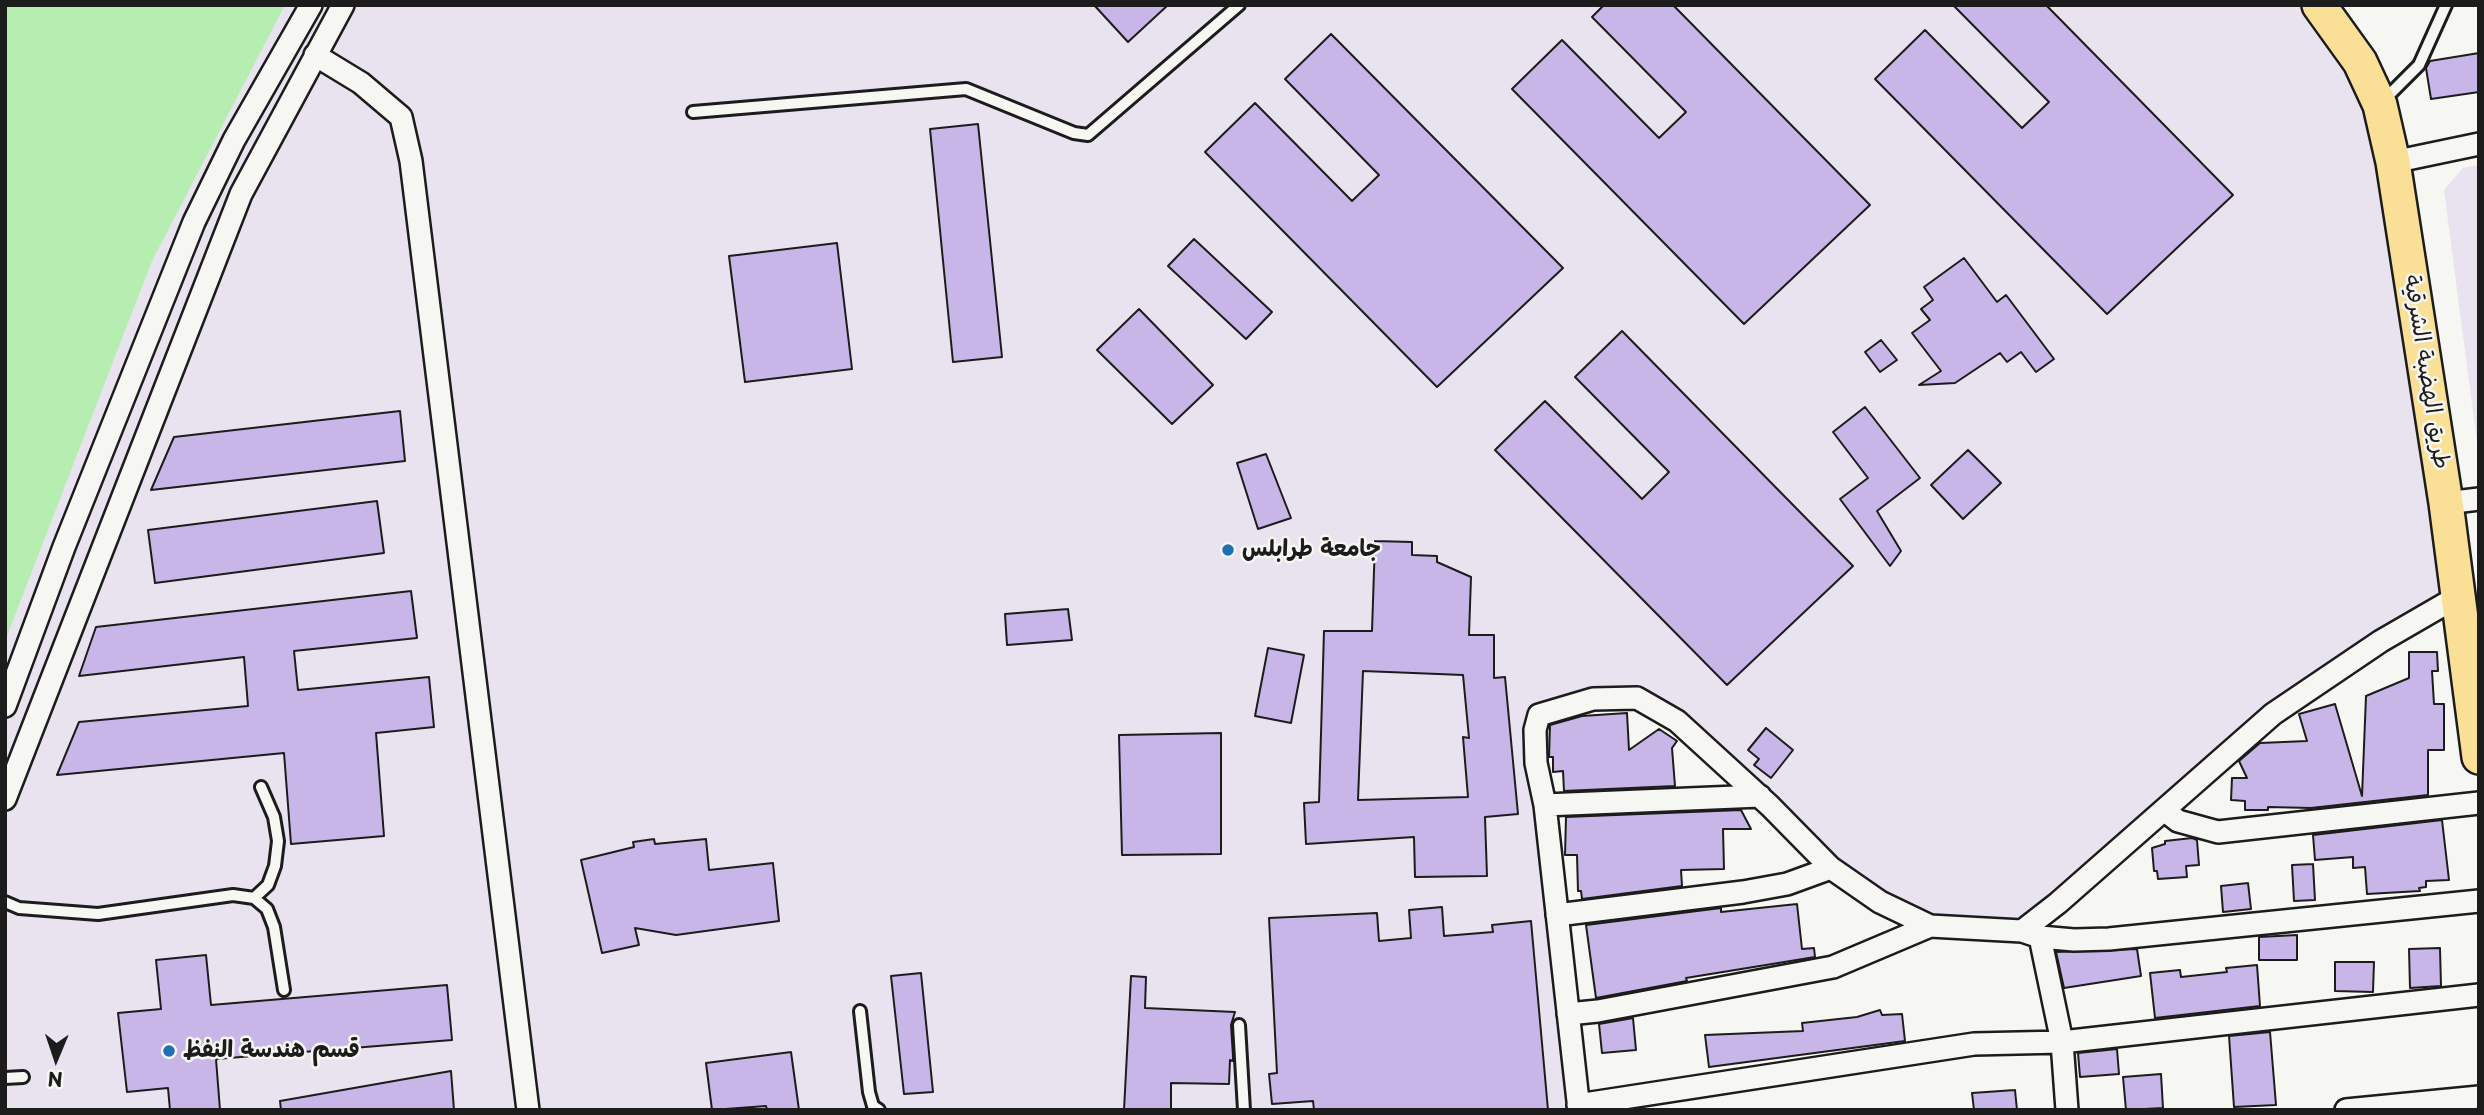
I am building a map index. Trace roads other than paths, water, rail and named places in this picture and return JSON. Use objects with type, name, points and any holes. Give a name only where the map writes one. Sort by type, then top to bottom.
[{"type":"main road","name":"طريق الهضبة الشرقية","points":[[2319,5],[2360,62],[2380,105],[2393,162],[2446,503],[2457,597],[2470,636],[2479,757]]},
{"type":"street","points":[[5,706],[64,547],[194,222],[234,140],[311,5]]},
{"type":"street","points":[[5,799],[240,194],[343,5]]},
{"type":"street","points":[[315,55],[361,83],[401,117],[411,161],[528,1110]]},
{"type":"street","points":[[2393,162],[2479,144]]},
{"type":"street","points":[[2446,503],[2479,499]]},
{"type":"street","points":[[2031,934],[2164,810],[2273,714],[2381,641],[2457,597]]},
{"type":"street","points":[[2479,901],[2109,939],[2074,940],[1930,926],[1880,902],[1831,868],[1760,796],[1677,720],[1637,698],[1619,696],[1593,699],[1539,715],[1535,730],[1578,1107],[1974,1044],[2062,1042],[2479,995]]},
{"type":"street","points":[[1545,805],[1760,796]]},
{"type":"street","points":[[2164,810],[2178,821],[2218,832],[2479,803]]},
{"type":"street","points":[[1557,915],[1743,892],[1787,884],[1831,868]]},
{"type":"street","points":[[1568,1014],[1734,987],[1833,967],[1930,926]]},
{"type":"street","points":[[2031,934],[2062,1042],[2067,1110]]},
{"type":"street","points":[[2346,1110],[2479,1097]]},
{"type":"lane","points":[[693,112],[966,89],[1074,133],[1088,135],[1239,5]]},
{"type":"lane","points":[[2380,105],[2419,65],[2446,5]]},
{"type":"lane","points":[[254,898],[268,885],[275,866],[278,841],[274,817],[261,787]]},
{"type":"lane","points":[[5,902],[19,908],[98,914],[233,895],[254,898],[267,909],[274,927],[284,990]]},
{"type":"lane","points":[[860,1011],[869,1092],[873,1106],[879,1110]]},
{"type":"lane","points":[[1239,1025],[1244,1110]]},
{"type":"lane","points":[[5,1078],[23,1077]]},
{"type":"place","name":"جامعة طرابلس","points":[[1228,550]]},
{"type":"place","name":"قسم هندسة النفظ","points":[[169,1051]]}]
